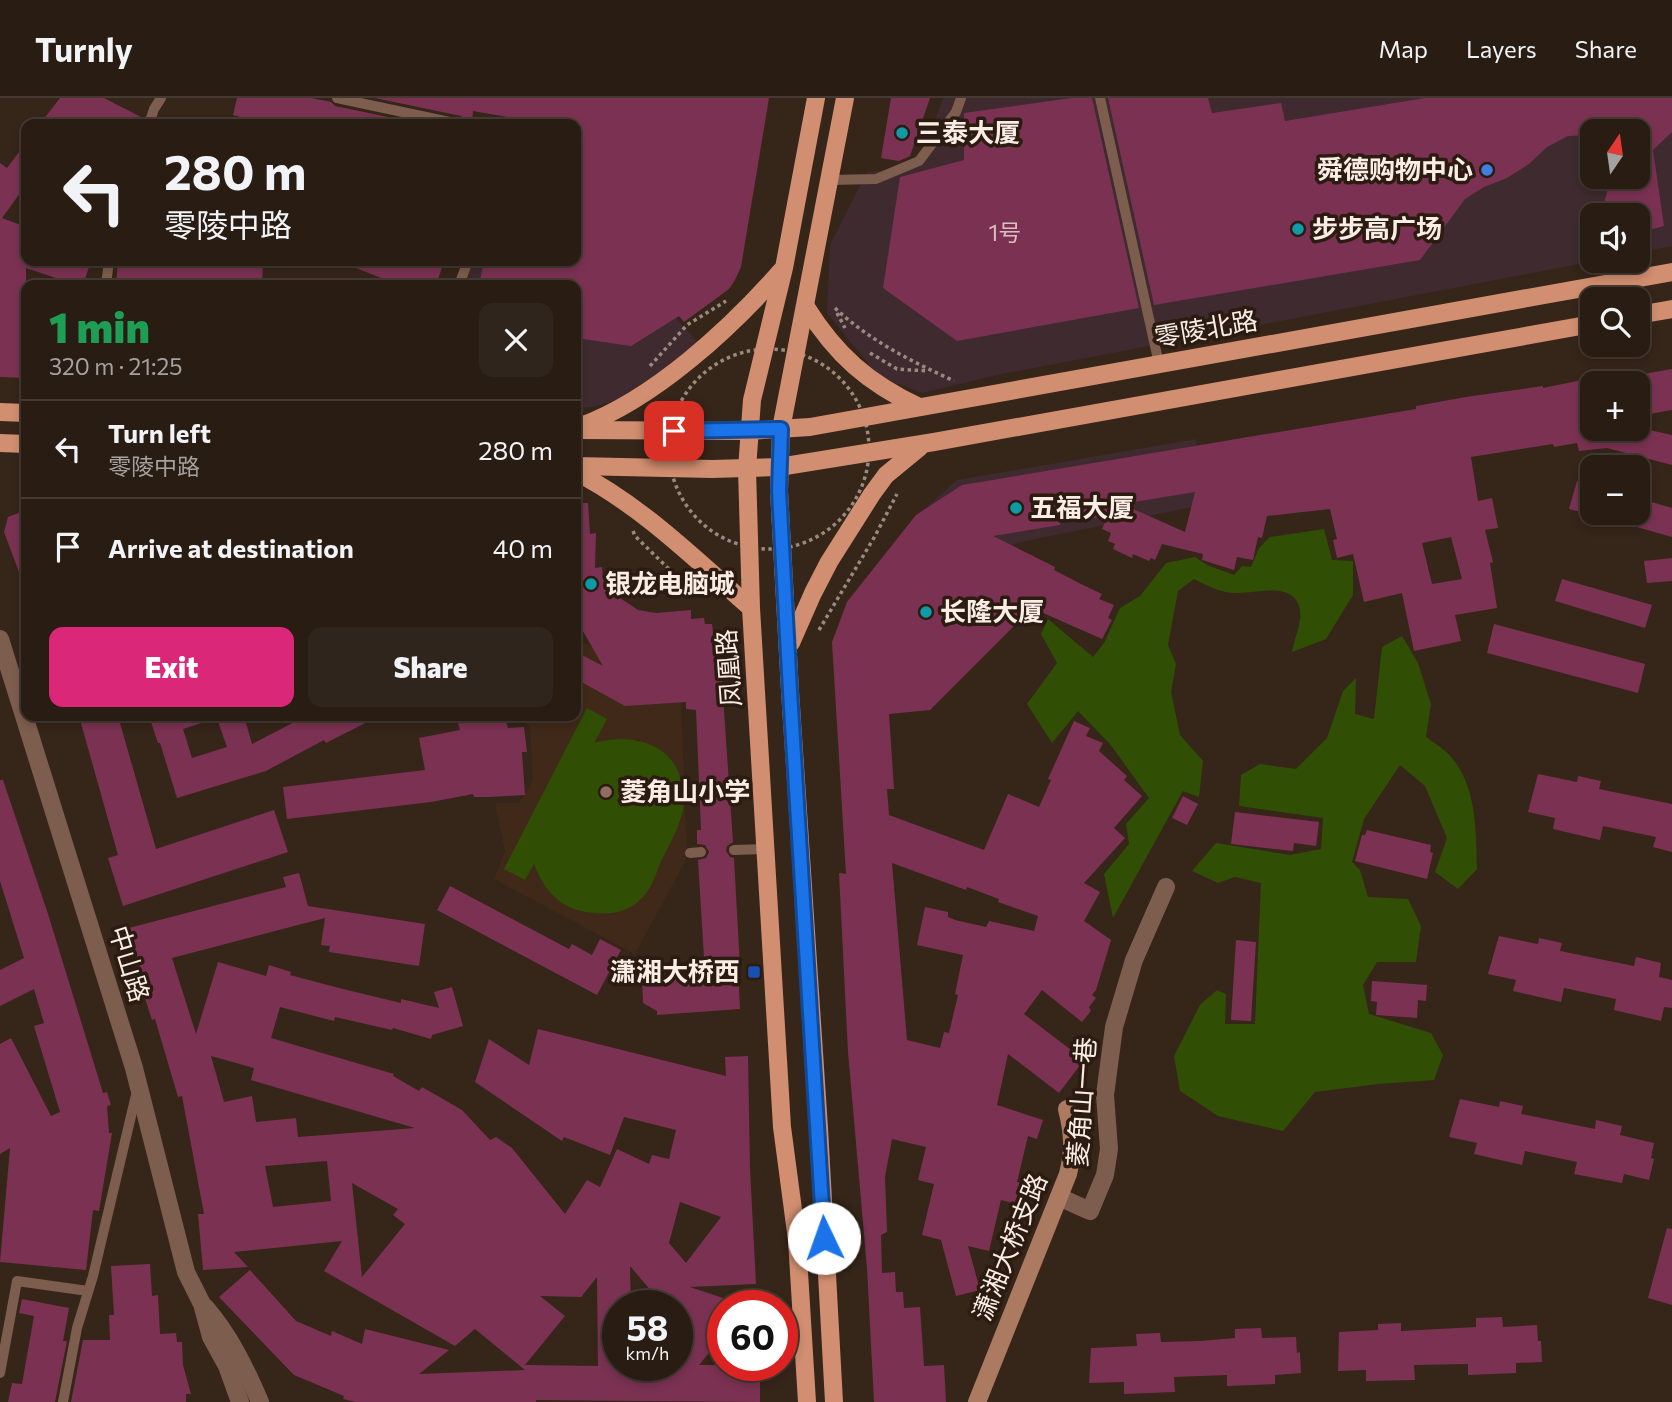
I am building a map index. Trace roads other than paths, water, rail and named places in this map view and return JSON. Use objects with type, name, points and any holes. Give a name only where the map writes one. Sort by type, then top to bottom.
[{"type":"main road","name":"凤凰路","points":[[807,1402],[797,1240],[782,1127],[751,608],[747,469],[752,400],[783,268],[816,98]]},
{"type":"main road","points":[[834,1402],[779,467],[781,429],[845,98]]},
{"type":"main road","points":[[581,427],[637,397],[718,334],[762,293],[783,268]]},
{"type":"main road","name":"零陵北路","points":[[581,429],[748,431],[810,427],[1672,272]]},
{"type":"main road","points":[[806,307],[818,327],[852,366],[894,395],[919,407]]},
{"type":"main road","points":[[1650,314],[1672,309]]},
{"type":"main road","points":[[581,466],[747,469],[779,467],[924,444],[1580,326]]},
{"type":"main road","points":[[0,412],[21,413]]},
{"type":"main road","points":[[0,443],[21,444]]},
{"type":"main road","points":[[788,649],[813,593],[872,494],[886,475],[924,444]]},
{"type":"main road","points":[[581,475],[611,491],[632,507],[751,608]]},
{"type":"street","name":"中山路","points":[[0,639],[21,707]]},
{"type":"street","name":"中山路","points":[[25,721],[138,1085],[186,1272],[202,1304],[211,1337],[227,1366],[240,1402]]},
{"type":"street","name":"菱角山一巷","points":[[1059,1197],[1090,1211],[1105,1175],[1109,1149],[1105,1095],[1114,1027],[1134,960],[1166,887]]},
{"type":"street","name":"潇湘大桥支路","points":[[977,1402],[1059,1197],[1073,1153],[1073,1132],[1067,1109]]},
{"type":"street","name":"中山路","points":[[202,1304],[222,1326],[260,1402]]},
{"type":"street","points":[[823,1351],[827,1402]]},
{"type":"lane","points":[[151,119],[161,98]]},
{"type":"lane","points":[[337,98],[436,119]]},
{"type":"lane","points":[[830,180],[876,179],[919,161],[956,112],[961,98]]},
{"type":"lane","points":[[1100,98],[1159,364]]},
{"type":"lane","points":[[734,850],[766,849]]},
{"type":"lane","points":[[63,1402],[77,1328],[138,1085]]},
{"type":"lane","points":[[0,1373],[17,1281],[88,1291]]},
{"type":"place","name":"三泰大厦","points":[[902,133]]},
{"type":"place","name":"舜德购物中心","points":[[1487,170]]},
{"type":"place","name":"步步高广场","points":[[1298,229]]},
{"type":"place","name":"五福大厦","points":[[1016,508]]},
{"type":"place","name":"银龙电脑城","points":[[591,584]]},
{"type":"place","name":"长隆大厦","points":[[926,612]]},
{"type":"place","name":"菱角山小学","points":[[606,792]]},
{"type":"place","name":"潇湘大桥西","points":[[754,972]]}]
